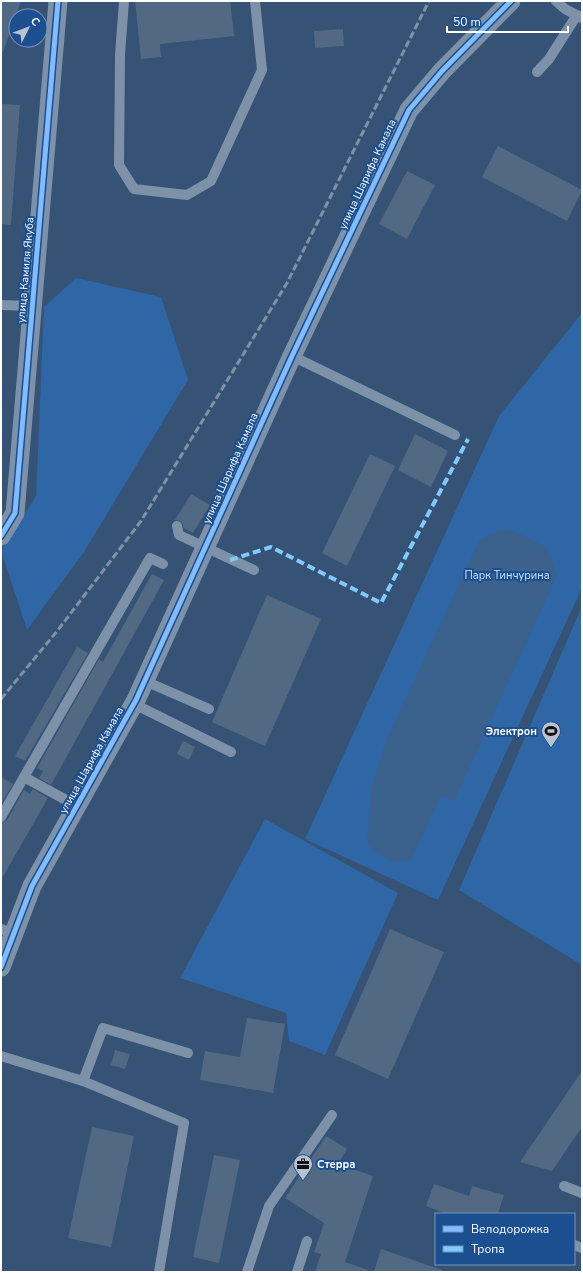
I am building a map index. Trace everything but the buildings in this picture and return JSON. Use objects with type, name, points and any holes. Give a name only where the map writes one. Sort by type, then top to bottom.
[{"type":"street","name":"улица Камиля Якуба","points":[[1,536],[15,513],[58,1]]},
{"type":"street","name":"улица Шарифа Камала","points":[[1,967],[7,931],[134,704],[292,356],[408,110],[442,71],[511,1]]},
{"type":"lane","points":[[124,1],[120,55],[119,165],[134,189],[187,195],[211,182],[262,70],[255,1]]},
{"type":"lane","points":[[537,72],[549,59],[579,17],[556,1]]},
{"type":"lane","points":[[1,305],[32,306]]},
{"type":"lane","points":[[292,356],[455,435]]},
{"type":"lane","points":[[177,526],[179,535],[205,549],[254,570]]},
{"type":"lane","points":[[1,817],[150,558],[163,564]]},
{"type":"lane","points":[[144,681],[209,709]]},
{"type":"lane","points":[[134,704],[231,752]]},
{"type":"lane","points":[[24,777],[77,806]]},
{"type":"lane","points":[[83,1081],[103,1028],[188,1053]]},
{"type":"lane","points":[[1,1056],[83,1081],[184,1123],[159,1272]]},
{"type":"lane","points":[[246,1272],[269,1206],[332,1115]]},
{"type":"lane","points":[[564,1186],[582,1193]]},
{"type":"lane","points":[[297,1272],[307,1240]]},
{"type":"green space","points":[[76,278],[161,297],[188,380],[84,552],[27,630],[1,551],[36,496],[44,307]]},
{"type":"green space","name":"Парк Тинчурина","points":[[582,313],[582,588],[438,900],[305,839],[499,416]]},
{"type":"green space","name":"Электрон","points":[[582,606],[582,965],[459,890]]},
{"type":"green space","points":[[265,819],[398,893],[325,1055],[289,1041],[286,1013],[180,978]]},
{"type":"shaded area","points":[[505,529],[517,532],[547,548],[557,575],[454,801],[441,796],[411,859],[395,862],[378,854],[367,842],[372,786],[386,741],[480,539]]},
{"type":"railway","points":[[1,699],[58,630],[141,521],[287,283],[429,1]]},
{"type":"marked path","points":[[230,560],[271,547],[381,603],[468,439]]},
{"type":"cycle path","points":[[1,536],[15,513],[58,1]]},
{"type":"cycle path","points":[[1,967],[32,886],[136,700],[292,356],[409,110],[442,71],[511,1]]},
{"type":"place","name":"Электрон","points":[[551,748]]},
{"type":"place","name":"Стерра","points":[[303,1181]]}]
